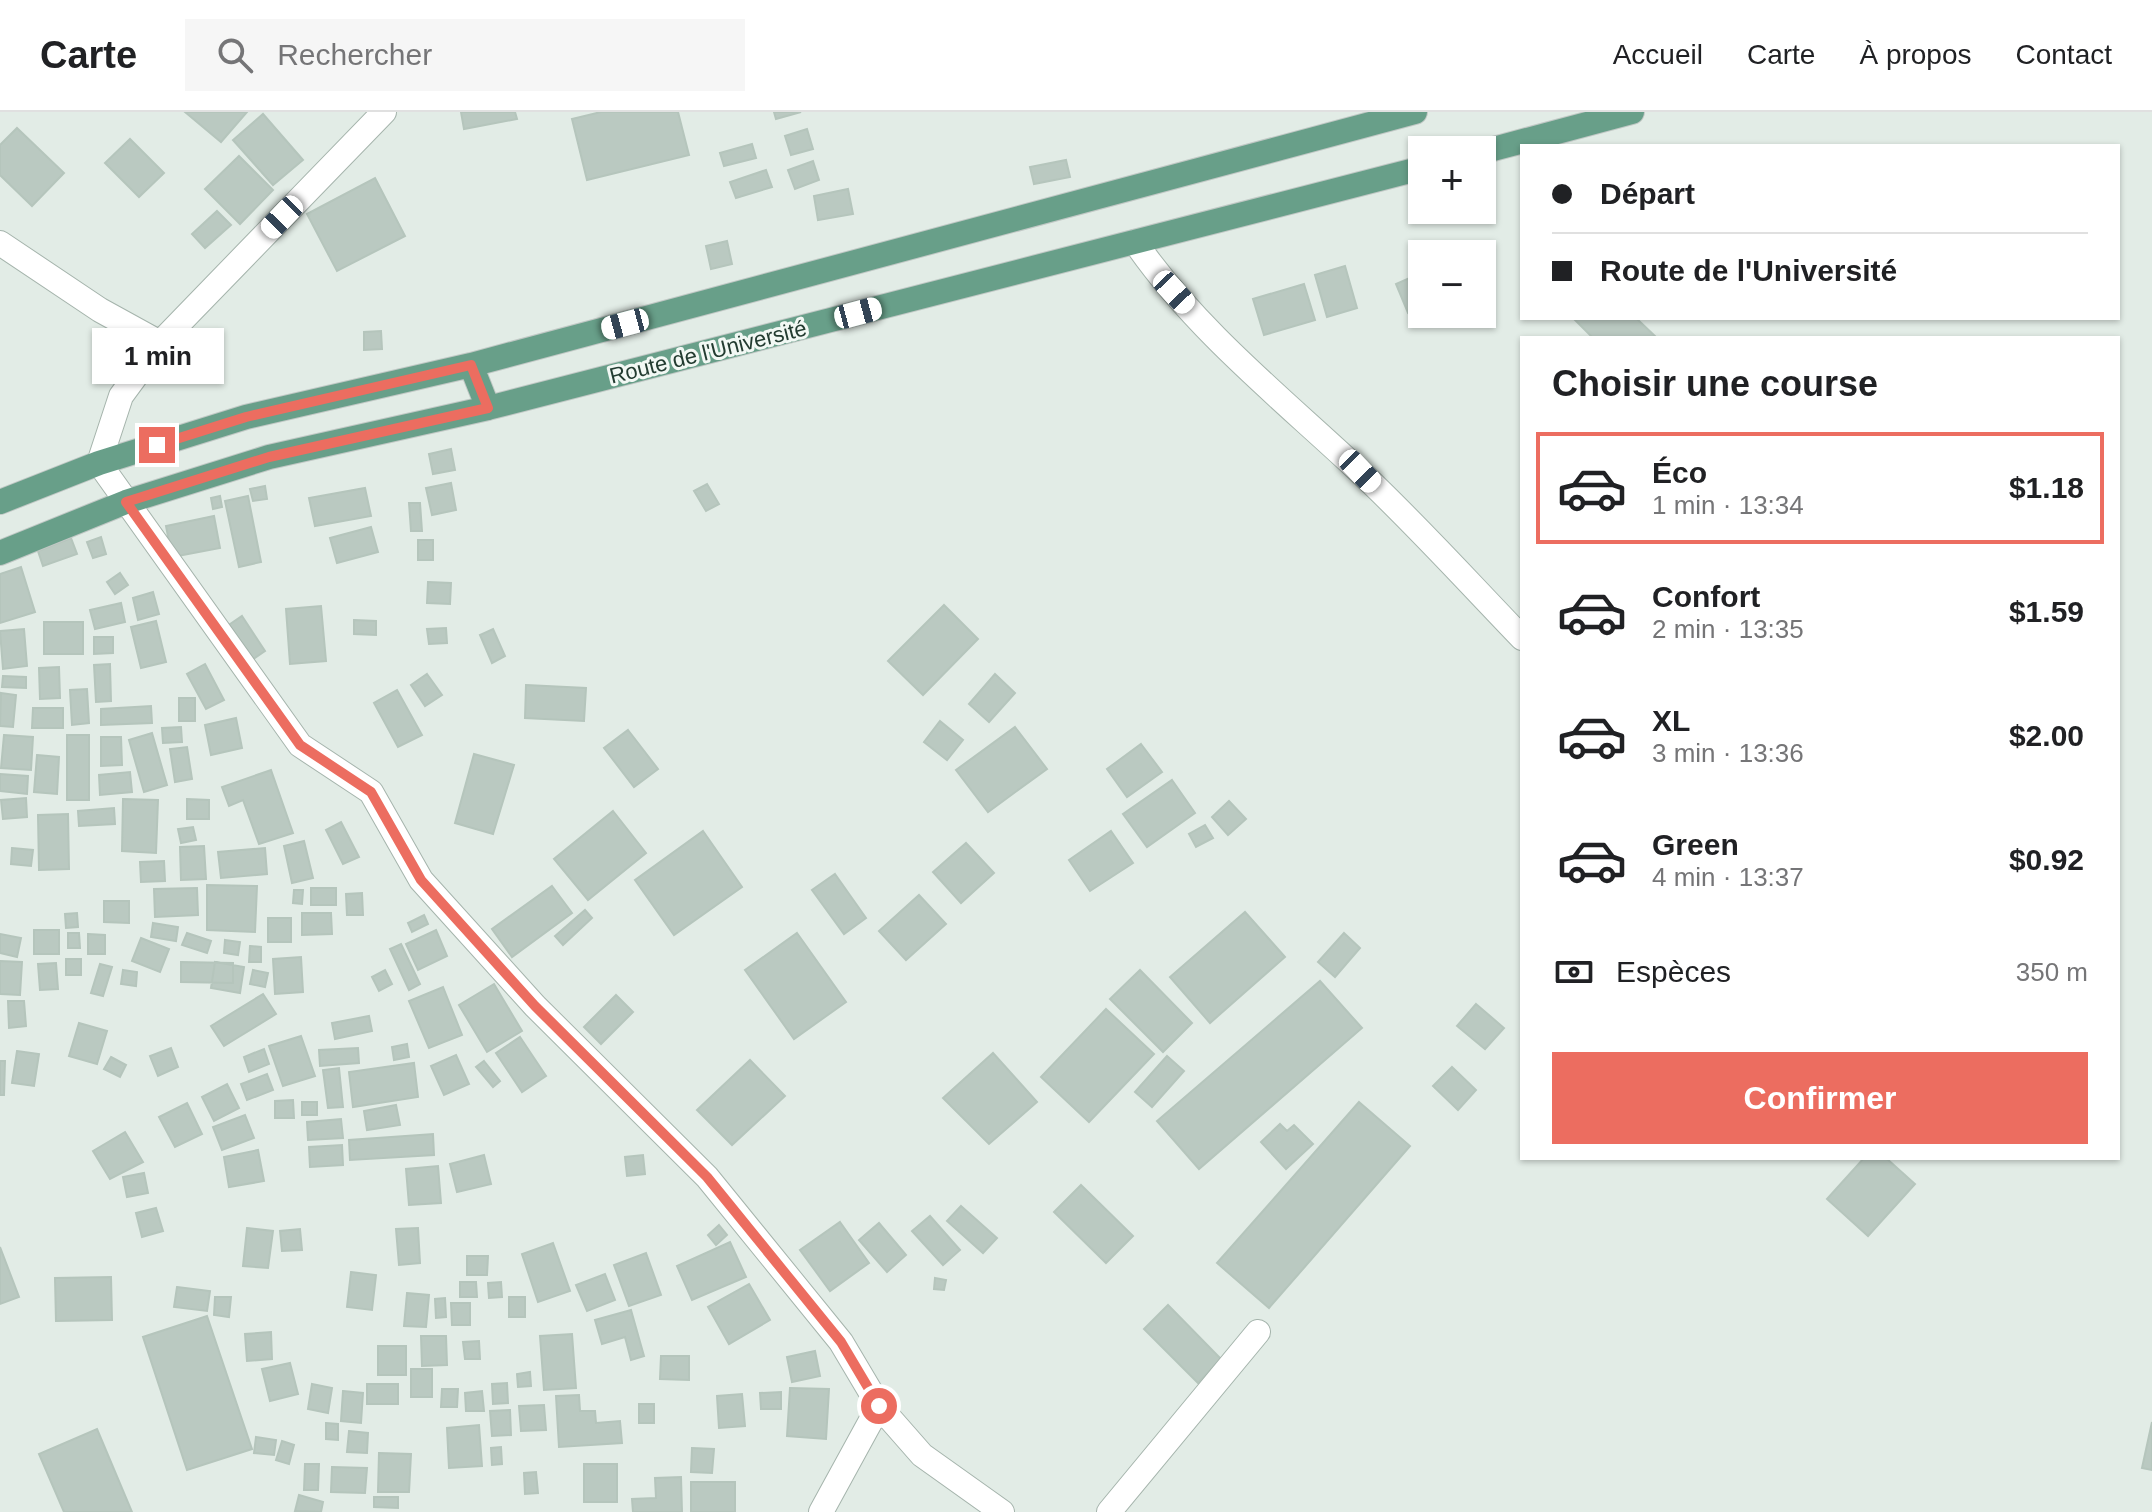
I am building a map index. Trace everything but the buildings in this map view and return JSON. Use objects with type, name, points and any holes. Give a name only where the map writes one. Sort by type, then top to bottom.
[{"type":"main road","points":[[0,502],[99,463],[246,417],[471,365],[1389,115],[1415,112]]},
{"type":"main road","points":[[1496,148],[1632,112]]},
{"type":"main road","name":"Route de l'Université","points":[[0,553],[126,502],[269,457],[488,408],[1408,172]]},
{"type":"main road","points":[[471,365],[488,408]]},
{"type":"street","points":[[384,112],[160,343],[121,396],[99,463],[300,745],[371,792],[421,880],[535,1006],[707,1177],[841,1342],[879,1406],[922,1455],[1002,1512]]},
{"type":"street","points":[[1135,242],[1154,270],[1235,356],[1360,471],[1520,636]]},
{"type":"street","points":[[0,243],[100,310],[160,343]]},
{"type":"street","points":[[1109,1512],[1258,1332]]},
{"type":"street","points":[[821,1512],[879,1406]]},
{"type":"route","points":[[157,445],[246,417],[471,365],[488,408],[269,457],[126,502],[300,745],[371,792],[421,880],[535,1006],[707,1177],[841,1342],[879,1406]]}]
